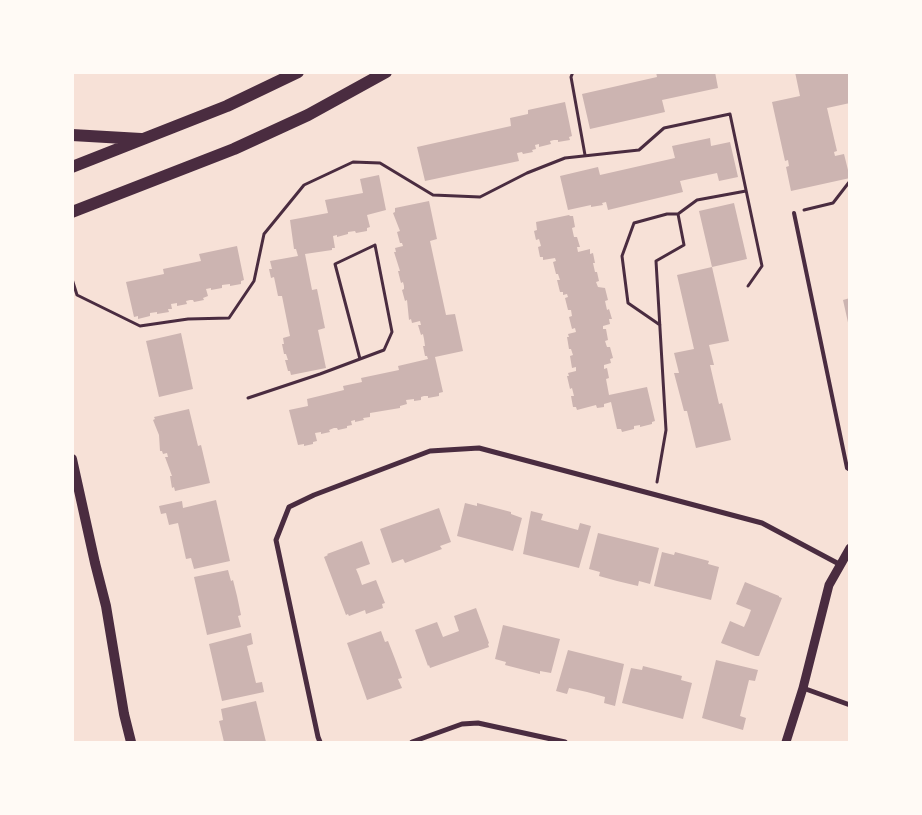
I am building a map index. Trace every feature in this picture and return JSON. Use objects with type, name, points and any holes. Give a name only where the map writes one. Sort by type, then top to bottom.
[{"type":"main road","points":[[72,167],[228,106],[298,72]]},
{"type":"main road","points":[[72,212],[234,150],[317,110],[386,72]]},
{"type":"main road","points":[[72,135],[146,139]]},
{"type":"main road","points":[[72,459],[106,606],[124,714],[131,742]]},
{"type":"street","points":[[320,742],[276,540],[289,506],[430,451],[480,448],[762,523],[839,564]]},
{"type":"street","points":[[786,742],[803,688],[829,585],[839,564],[850,548]]},
{"type":"street","points":[[803,688],[850,705]]},
{"type":"street","points":[[412,742],[462,724],[478,723],[565,742]]},
{"type":"lane","points":[[794,213],[847,468],[850,470]]},
{"type":"path","points":[[573,72],[571,77],[585,155]]},
{"type":"path","points":[[72,279],[77,295],[140,326],[188,319],[228,318],[254,281],[264,234],[304,185],[353,162],[380,163],[433,195],[480,197],[527,173],[564,158],[639,150],[664,128],[730,114],[762,266],[748,286]]},
{"type":"path","points":[[794,213],[832,203],[850,181]]},
{"type":"path","points":[[844,188],[850,190]]},
{"type":"path","points":[[661,326],[628,303],[622,256],[634,223],[667,214],[678,214],[697,200],[746,191]]},
{"type":"path","points":[[655,495],[666,430],[656,261],[684,245],[678,214]]},
{"type":"path","points":[[248,398],[320,374],[360,359],[384,350],[392,332],[375,245],[335,264],[360,359]]},
{"type":"building","points":[[656,72],[715,72],[718,88],[662,100],[665,112],[590,129],[582,94],[657,77]]},
{"type":"building","points":[[795,72],[849,72],[850,103],[827,108],[837,151],[834,152],[835,156],[844,154],[850,178],[791,191],[786,167],[789,166],[788,160],[785,161],[772,102],[800,96]]},
{"type":"building","points":[[565,102],[572,136],[569,137],[570,140],[558,142],[558,140],[554,140],[550,141],[551,144],[539,147],[539,144],[535,145],[536,149],[532,150],[533,152],[517,153],[519,161],[425,181],[417,147],[511,126],[510,118],[528,114],[528,110]]},
{"type":"building","points":[[710,138],[711,146],[730,142],[738,177],[719,181],[717,173],[680,181],[683,192],[608,210],[606,202],[602,203],[603,205],[591,207],[591,205],[568,210],[560,176],[598,167],[600,175],[675,158],[672,146]]},
{"type":"building","points":[[379,175],[386,210],[367,215],[370,227],[367,228],[367,231],[348,232],[348,234],[337,237],[337,235],[333,236],[335,248],[332,248],[332,250],[305,254],[312,290],[317,289],[325,328],[318,330],[326,368],[291,375],[290,371],[288,371],[285,360],[288,360],[286,354],[284,354],[282,344],[284,344],[283,338],[290,336],[282,296],[278,296],[274,277],[271,278],[269,269],[272,269],[270,261],[298,256],[296,249],[294,249],[290,220],[328,213],[325,200],[363,193],[360,179]]},
{"type":"building","points":[[429,201],[437,239],[430,241],[446,315],[455,314],[463,351],[435,357],[443,392],[439,393],[439,396],[421,397],[421,400],[406,400],[407,404],[400,406],[400,408],[370,413],[370,417],[363,418],[364,420],[351,421],[352,425],[347,426],[347,428],[338,430],[334,428],[329,430],[330,432],[315,433],[317,441],[313,442],[313,444],[298,445],[289,410],[308,406],[307,399],[344,390],[343,386],[362,382],[361,378],[399,370],[398,366],[428,359],[425,356],[423,346],[425,346],[423,334],[421,335],[418,325],[421,325],[420,321],[412,323],[411,319],[409,320],[407,300],[405,301],[402,290],[404,286],[403,282],[401,283],[398,271],[400,271],[394,252],[396,252],[395,248],[403,246],[400,243],[397,232],[400,231],[393,213],[395,208]]},
{"type":"building","points":[[734,203],[747,259],[712,267],[699,211]]},
{"type":"building","points":[[569,215],[573,216],[575,227],[572,228],[574,237],[577,237],[580,247],[577,247],[578,252],[590,249],[590,254],[593,253],[595,263],[593,263],[599,281],[596,282],[598,287],[605,288],[608,300],[605,301],[612,319],[609,319],[610,324],[603,326],[603,329],[606,329],[608,340],[605,341],[607,347],[610,347],[613,358],[610,359],[611,363],[604,365],[604,369],[607,368],[609,378],[606,379],[609,395],[647,387],[655,421],[652,424],[640,427],[640,425],[634,426],[634,429],[622,432],[621,429],[617,429],[611,402],[604,404],[604,407],[597,408],[596,405],[577,410],[576,407],[573,407],[571,396],[574,396],[567,376],[569,376],[568,373],[576,371],[576,367],[572,368],[570,356],[573,355],[571,349],[569,349],[567,337],[569,337],[568,334],[576,332],[575,328],[572,329],[569,317],[572,316],[571,310],[568,310],[565,298],[568,297],[567,294],[563,295],[563,292],[560,292],[557,280],[560,280],[558,274],[556,274],[553,262],[556,261],[555,258],[543,260],[543,257],[540,257],[538,247],[541,246],[539,239],[536,240],[534,231],[537,230],[536,222]]},
{"type":"building","points":[[237,246],[244,280],[241,281],[241,284],[222,285],[222,288],[211,290],[211,288],[206,289],[208,296],[203,298],[204,300],[194,302],[190,300],[186,301],[187,304],[177,306],[177,303],[171,304],[172,309],[168,309],[169,312],[150,313],[150,316],[138,319],[138,316],[134,317],[126,282],[164,274],[163,269],[201,261],[199,254]]},
{"type":"building","points":[[712,267],[729,341],[709,345],[714,365],[710,365],[719,404],[722,403],[731,440],[696,448],[687,411],[684,411],[674,373],[679,373],[674,353],[694,349],[677,275]]},
{"type":"building","points":[[850,298],[850,327],[849,327],[843,300]]},
{"type":"building","points":[[181,333],[193,389],[159,397],[146,341]]},
{"type":"building","points":[[189,409],[198,446],[201,445],[210,483],[175,491],[174,487],[172,488],[170,476],[172,476],[165,457],[168,457],[167,453],[163,454],[160,451],[159,435],[153,420],[155,419],[154,417]]},
{"type":"building","points":[[216,500],[230,561],[194,569],[191,558],[186,559],[178,523],[169,525],[166,513],[161,514],[159,506],[182,501],[183,508]]},
{"type":"building","points":[[465,503],[477,506],[477,503],[511,512],[511,514],[522,518],[513,551],[457,536]]},
{"type":"building","points":[[439,508],[451,542],[440,546],[442,549],[405,563],[403,559],[392,563],[380,529]]},
{"type":"building","points":[[531,511],[543,514],[541,520],[578,530],[580,523],[591,526],[579,568],[523,554]]},
{"type":"building","points":[[598,533],[659,548],[650,584],[639,581],[638,586],[617,581],[599,576],[600,572],[589,569]]},
{"type":"building","points":[[362,541],[370,564],[356,569],[362,585],[376,580],[385,603],[382,604],[383,608],[366,614],[365,610],[349,616],[348,614],[346,615],[324,557],[327,554]]},
{"type":"building","points":[[662,552],[674,555],[675,552],[709,561],[708,564],[719,567],[711,600],[654,586]]},
{"type":"building","points":[[228,570],[237,596],[241,615],[238,616],[241,627],[207,635],[194,577]]},
{"type":"building","points":[[745,582],[782,598],[759,656],[721,643],[730,621],[744,627],[748,618],[751,610],[736,604]]},
{"type":"building","points":[[476,608],[489,647],[430,668],[415,630],[437,622],[443,637],[459,631],[454,616]]},
{"type":"building","points":[[503,625],[560,639],[551,673],[540,671],[540,674],[505,665],[506,662],[495,659]]},
{"type":"building","points":[[381,631],[385,642],[388,641],[402,678],[398,679],[402,688],[367,700],[347,643]]},
{"type":"building","points":[[251,633],[253,644],[247,646],[256,683],[262,682],[264,692],[222,701],[209,644]]},
{"type":"building","points":[[568,650],[624,664],[615,706],[604,703],[605,697],[587,692],[569,688],[567,694],[556,691]]},
{"type":"building","points":[[716,660],[758,670],[755,681],[749,680],[740,716],[746,718],[743,730],[702,718]]},
{"type":"building","points":[[643,666],[682,676],[681,680],[692,683],[683,719],[622,703],[631,668],[642,670]]},
{"type":"building","points":[[256,701],[266,742],[224,742],[219,721],[223,720],[221,709]]}]
